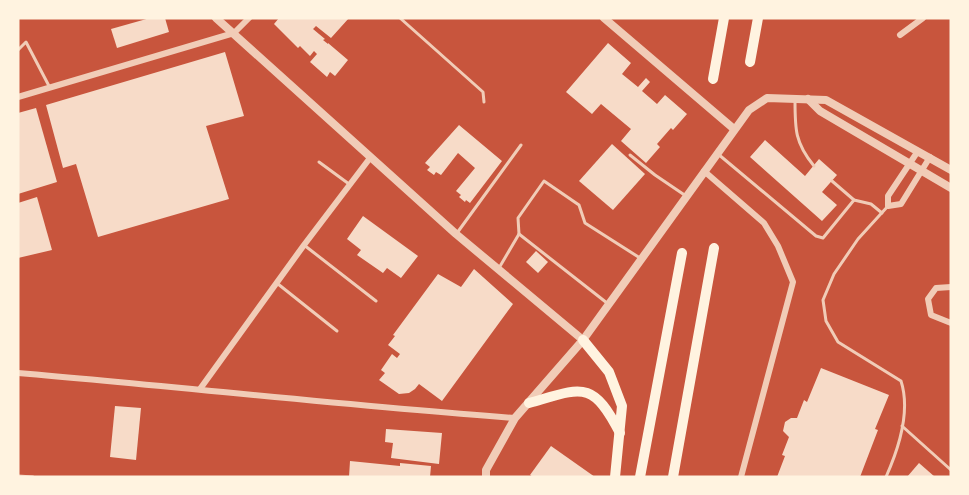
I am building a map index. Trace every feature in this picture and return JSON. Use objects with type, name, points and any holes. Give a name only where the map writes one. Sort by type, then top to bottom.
[{"type":"highway","points":[[713,80],[724,18]]},
{"type":"highway","points":[[750,62],[758,18]]},
{"type":"highway","points":[[673,477],[714,248]]},
{"type":"highway","points":[[640,477],[682,253]]},
{"type":"highway","points":[[583,340],[609,372],[622,406],[615,477]]},
{"type":"highway","points":[[529,403],[568,392],[576,391],[591,395],[603,404],[620,434]]},
{"type":"street","points":[[216,18],[456,234],[583,340]]},
{"type":"street","points":[[18,97],[234,33],[249,18]]},
{"type":"street","points":[[604,18],[734,129]]},
{"type":"street","points":[[900,35],[923,18]]},
{"type":"street","points":[[486,477],[486,470],[515,418],[583,340],[734,129],[749,110],[767,98],[826,100],[951,170]]},
{"type":"street","points":[[807,99],[820,111],[951,188]]},
{"type":"street","points":[[918,151],[888,196],[888,206],[901,204],[930,157]]},
{"type":"street","points":[[200,388],[303,245],[370,158]]},
{"type":"street","points":[[704,171],[764,223],[778,246],[793,282],[741,477]]},
{"type":"street","points":[[951,287],[936,288],[928,299],[931,315],[951,323]]},
{"type":"street","points":[[18,373],[200,388],[349,405],[515,418]]},
{"type":"lane","points":[[400,18],[483,92],[484,102]]},
{"type":"lane","points":[[18,50],[26,42],[50,87]]},
{"type":"lane","points":[[795,99],[795,132],[798,142],[814,166]]},
{"type":"lane","points":[[456,234],[521,145]]},
{"type":"lane","points":[[717,153],[816,236],[823,238],[854,200]]},
{"type":"lane","points":[[630,155],[654,175],[686,196]]},
{"type":"lane","points":[[319,162],[350,185]]},
{"type":"lane","points":[[498,269],[519,234],[518,218],[544,181],[579,205],[585,223],[641,259]]},
{"type":"lane","points":[[832,182],[854,200],[871,204],[882,213]]},
{"type":"lane","points":[[886,477],[897,453],[906,395],[901,381],[837,342],[826,321],[823,300],[834,274],[846,256],[888,206]]},
{"type":"lane","points":[[519,234],[609,304]]},
{"type":"lane","points":[[303,245],[376,301]]},
{"type":"lane","points":[[277,283],[337,331]]},
{"type":"lane","points":[[902,426],[951,470]]},
{"type":"lane","points":[[18,476],[33,477]]},
{"type":"building","points":[[150,18],[165,18],[169,32],[117,48],[111,29]]},
{"type":"building","points":[[279,18],[349,18],[331,38],[316,26],[313,29],[348,60],[335,76],[330,72],[327,77],[310,62],[317,54],[314,51],[310,56],[300,46],[298,48],[274,24]]},
{"type":"building","points":[[608,43],[631,63],[622,74],[638,87],[646,78],[650,82],[642,91],[657,104],[665,95],[687,114],[657,144],[660,147],[646,163],[621,141],[631,129],[601,104],[592,114],[566,92]]},
{"type":"building","points":[[225,52],[244,116],[206,126],[229,199],[98,237],[76,164],[63,168],[46,105]]},
{"type":"building","points":[[36,108],[57,182],[18,194],[18,113]]},
{"type":"building","points":[[459,125],[502,161],[470,203],[459,197],[461,195],[456,191],[475,168],[458,153],[441,175],[436,172],[434,175],[427,170],[430,167],[425,163]]},
{"type":"building","points":[[765,140],[805,176],[819,159],[837,175],[822,192],[837,205],[822,221],[750,157]]},
{"type":"building","points":[[612,144],[645,174],[613,210],[579,181]]},
{"type":"building","points":[[37,197],[52,250],[18,258],[18,203]]},
{"type":"building","points":[[363,216],[418,256],[401,278],[387,268],[383,273],[357,255],[361,250],[347,239]]},
{"type":"building","points":[[536,251],[548,262],[538,273],[526,262]]},
{"type":"building","points":[[474,269],[513,304],[442,401],[419,384],[409,393],[399,394],[379,380],[385,373],[381,370],[392,354],[397,358],[400,354],[388,345],[395,336],[393,335],[438,274],[461,287]]},
{"type":"building","points":[[821,368],[889,395],[875,429],[878,430],[860,477],[777,477],[789,437],[783,431],[785,422],[791,418],[797,418],[804,400],[807,402]]},
{"type":"building","points":[[115,406],[141,408],[136,460],[110,457]]},
{"type":"building","points":[[386,429],[442,433],[439,464],[391,458],[393,443],[385,442]]},
{"type":"building","points":[[551,446],[595,477],[533,477],[530,475]]},
{"type":"building","points":[[350,461],[400,466],[400,463],[431,466],[430,477],[349,477]]},
{"type":"building","points":[[919,463],[935,477],[907,477]]}]
